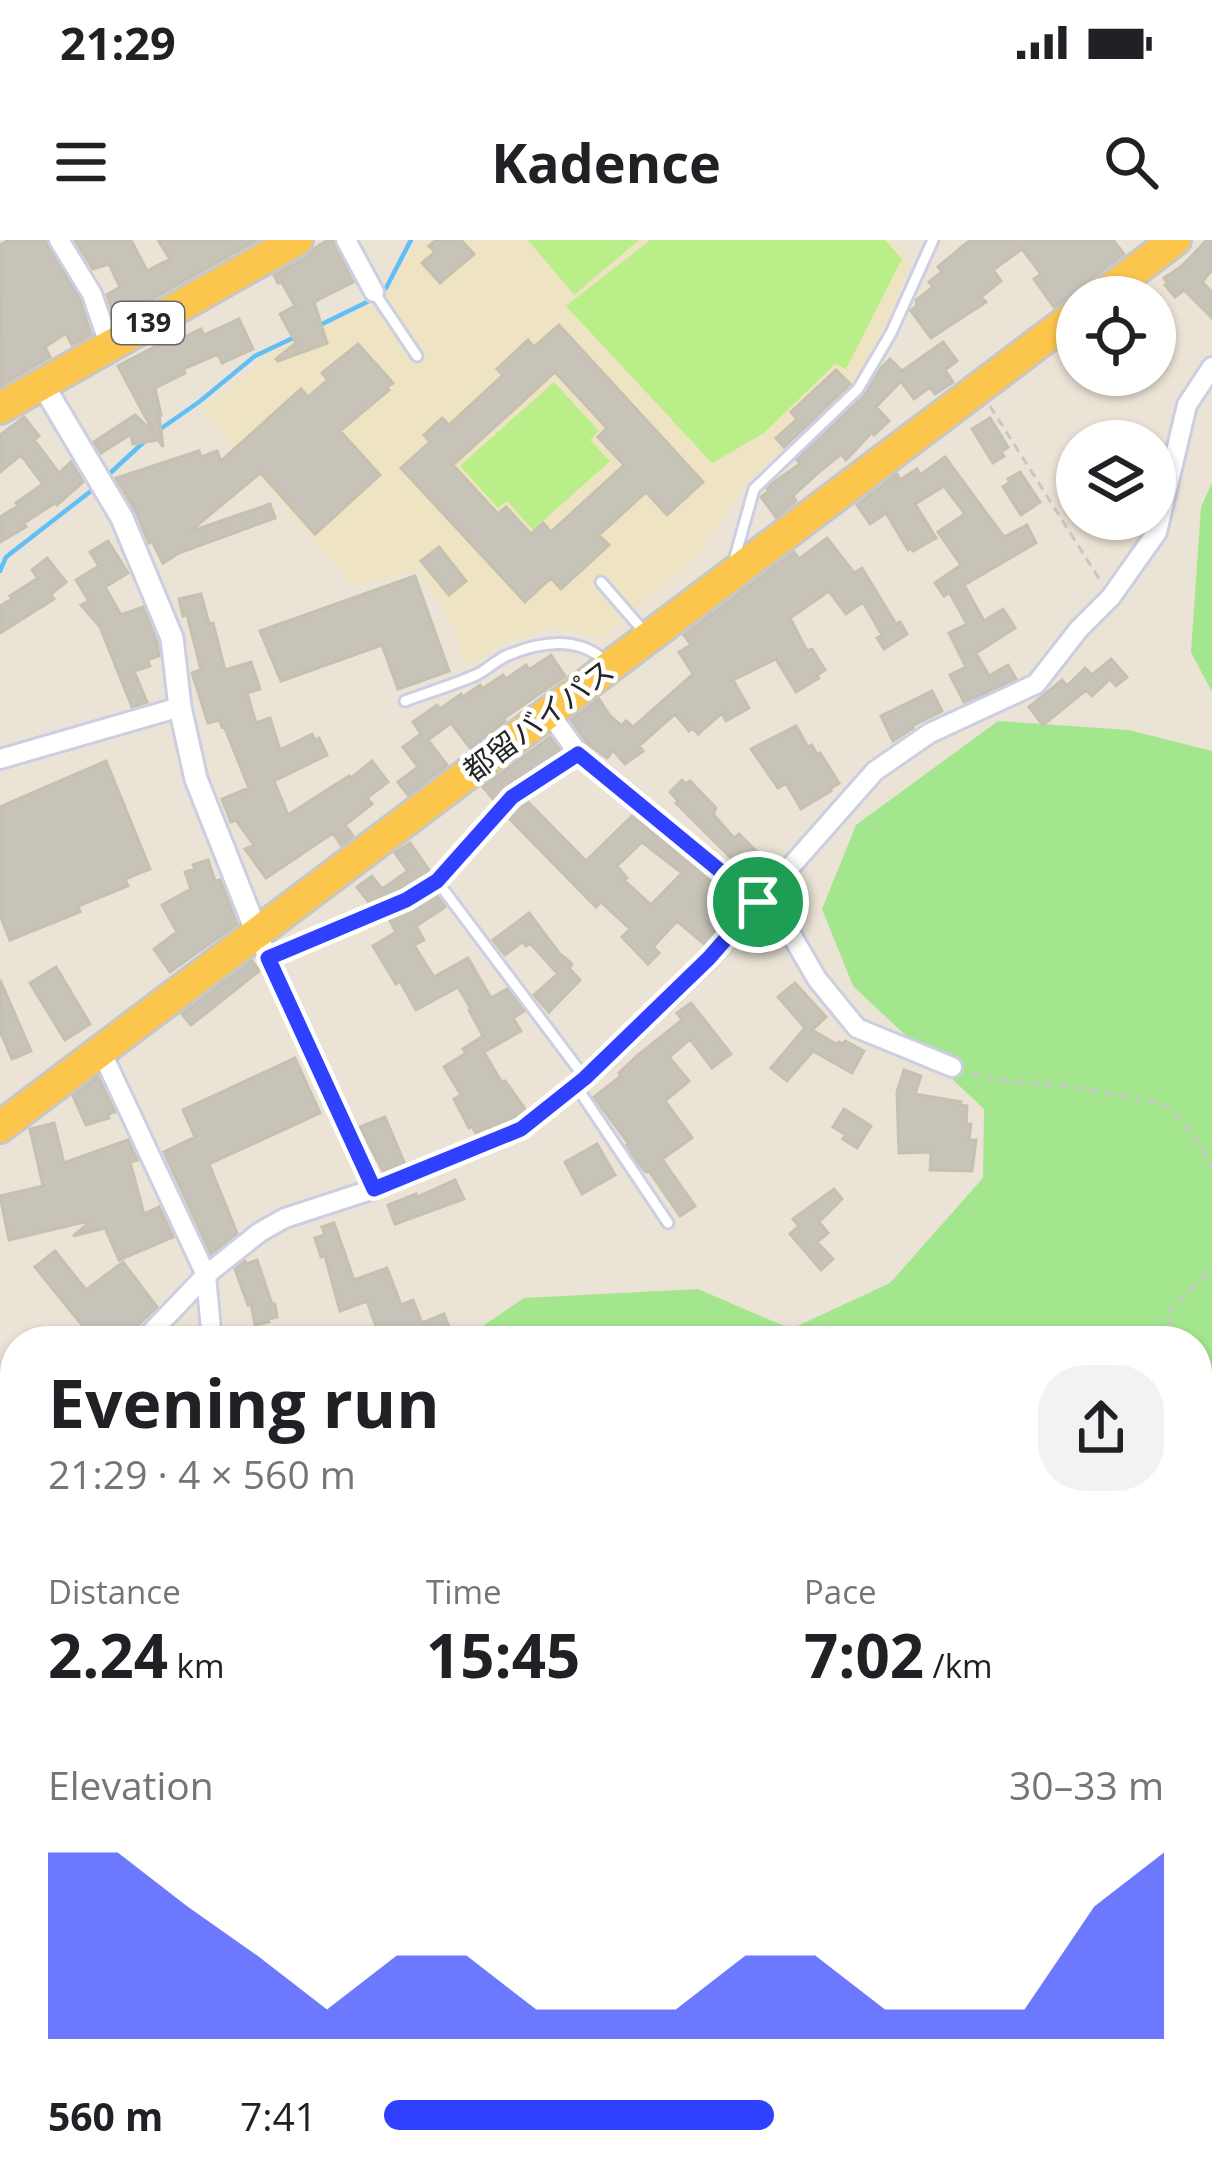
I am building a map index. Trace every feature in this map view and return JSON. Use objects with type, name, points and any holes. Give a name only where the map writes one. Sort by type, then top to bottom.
[{"type":"highway","name":"139","points":[[0,408],[297,240]]},
{"type":"highway","points":[[1128,276],[1175,240]]},
{"type":"highway","name":"都留バイパス","points":[[0,1127],[262,945],[550,714],[1056,330]]},
{"type":"street","points":[[59,240],[92,294],[109,344]]},
{"type":"street","points":[[346,240],[376,295]]},
{"type":"street","points":[[157,1326],[206,1275],[284,1218],[374,1189],[521,1129],[580,1082],[709,958],[875,771],[930,733],[1036,684],[1111,597],[1156,532],[1187,405],[1212,367]]},
{"type":"street","points":[[43,385],[132,540],[172,638],[196,779],[262,945],[374,1189]]},
{"type":"street","points":[[0,759],[180,706]]},
{"type":"street","points":[[550,714],[578,754],[788,929],[817,980],[856,1028],[952,1067]]},
{"type":"street","points":[[102,1053],[206,1275],[211,1326]]},
{"type":"lane","points":[[731,575],[754,489],[858,389],[891,333],[933,240]]},
{"type":"lane","points":[[376,295],[417,356]]},
{"type":"lane","points":[[601,582],[650,638]]},
{"type":"lane","points":[[405,701],[481,673],[504,656],[559,641],[598,655],[611,667]]},
{"type":"lane","points":[[262,945],[406,900],[437,881],[512,797],[578,754]]},
{"type":"lane","points":[[437,881],[580,1082],[668,1223]]},
{"type":"path","points":[[980,390],[1111,597]]},
{"type":"path","points":[[952,1067],[997,1080],[1075,1087],[1166,1105],[1192,1134],[1212,1167]]},
{"type":"path","points":[[1169,1326],[1168,1312],[1212,1268]]},
{"type":"shaded area","points":[[425,240],[892,240],[910,263],[891,316],[857,380],[749,481],[697,556],[602,638],[551,627],[465,664],[450,621],[419,569],[353,587],[202,410],[272,352],[387,292],[409,255]]},
{"type":"green space","points":[[528,240],[639,240],[574,295]]},
{"type":"green space","points":[[650,240],[885,240],[902,259],[846,369],[835,364],[764,433],[712,463],[566,306]]},
{"type":"green space","points":[[554,382],[599,431],[590,440],[610,461],[533,530],[507,501],[498,508],[460,466]]},
{"type":"green space","points":[[1212,483],[1212,692],[1191,652],[1201,507]]},
{"type":"green space","points":[[998,721],[1129,730],[1212,751],[1212,1326],[797,1326],[890,1283],[983,1178],[984,1109],[853,986],[822,909],[856,825]]},
{"type":"green space","points":[[698,1289],[784,1326],[482,1326],[524,1298]]},
{"type":"building","points":[[9,240],[45,240],[80,300],[91,334],[72,345],[66,333],[45,347],[50,357],[1,385],[0,245]]},
{"type":"building","points":[[75,240],[131,240],[147,271],[170,259],[158,240],[257,240],[115,320],[107,295],[120,287],[109,264],[93,269]]},
{"type":"building","points":[[333,240],[353,282],[314,302],[327,343],[278,361],[296,343],[280,314],[295,306],[274,275]]},
{"type":"building","points":[[436,240],[461,240],[474,254],[440,283],[422,263],[435,252],[429,246]]},
{"type":"building","points":[[970,240],[1113,240],[1124,254],[1095,276],[1056,276],[1054,307],[1034,279],[1041,274],[1022,249],[993,270],[1001,281],[981,297],[986,302],[931,338],[911,311],[916,300],[933,287],[929,282],[942,272],[938,267]]},
{"type":"building","points":[[1212,240],[1212,270],[1202,282],[1212,292],[1212,318],[1184,290],[1176,296],[1176,276],[1167,276]]},
{"type":"building","points":[[239,319],[253,349],[222,363],[218,354],[155,388],[163,447],[158,440],[133,444],[131,434],[101,453],[94,442],[135,415],[154,433],[118,366],[164,342],[166,346],[201,329],[204,335]]},
{"type":"building","points":[[559,325],[703,482],[667,515],[646,492],[599,535],[609,545],[561,589],[551,578],[525,602],[401,468],[430,442],[424,435],[442,418],[449,425],[503,375],[497,369],[528,340],[534,347]],"holes":[[[555,372],[607,428],[598,437],[624,465],[551,532],[543,523],[531,534],[506,507],[498,514],[453,465]]]},
{"type":"building","points":[[943,342],[957,361],[945,370],[953,382],[935,394],[930,387],[914,399],[901,381],[876,407],[889,421],[846,460],[841,454],[819,472],[776,517],[761,497],[800,464],[797,460],[865,395],[881,368],[890,359],[902,371]]},
{"type":"building","points":[[358,344],[393,383],[340,431],[380,475],[315,534],[258,470],[259,474],[189,532],[270,504],[275,518],[163,563],[116,478],[199,451],[201,457],[217,451],[221,461],[301,389],[308,397],[328,380],[322,373]]},
{"type":"building","points":[[836,370],[850,384],[784,447],[776,438],[797,419],[791,412]]},
{"type":"building","points":[[24,417],[39,436],[34,440],[59,473],[71,462],[83,482],[0,542],[0,517],[43,484],[21,455],[0,472],[0,435]]},
{"type":"building","points":[[990,418],[1008,447],[993,463],[972,429]]},
{"type":"building","points":[[945,457],[1004,537],[1027,525],[1036,543],[964,585],[984,621],[1003,609],[1015,628],[976,653],[989,676],[1008,665],[1016,679],[964,702],[950,675],[966,667],[949,633],[967,624],[949,592],[944,596],[935,583],[961,565],[938,532],[965,514],[944,486],[915,504],[936,538],[913,551],[886,513],[870,524],[857,505],[897,474],[900,480],[917,469],[920,475]]},
{"type":"building","points":[[1020,472],[1040,502],[1021,515],[1003,487]]},
{"type":"building","points":[[827,538],[854,573],[862,568],[907,634],[884,649],[877,638],[882,635],[863,602],[846,614],[829,591],[790,618],[807,651],[812,649],[825,670],[819,678],[796,692],[776,659],[733,680],[749,708],[726,721],[722,713],[698,734],[693,728],[689,731],[675,714],[625,764],[613,750],[607,758],[587,743],[571,720],[599,699],[622,726],[626,721],[633,727],[693,674],[679,652],[691,645],[684,635],[794,552],[799,559]]},
{"type":"building","points":[[108,541],[128,573],[105,587],[121,615],[143,607],[157,642],[159,656],[147,660],[150,666],[134,671],[147,702],[132,707],[100,627],[81,605],[89,601],[76,580],[99,566],[90,552]]},
{"type":"building","points":[[439,547],[466,581],[449,595],[421,561]]},
{"type":"building","points":[[47,558],[66,582],[51,594],[54,599],[0,633],[0,606],[38,578],[32,570]]},
{"type":"building","points":[[415,576],[449,671],[398,689],[382,645],[281,681],[260,631]]},
{"type":"building","points":[[201,594],[225,670],[251,662],[260,689],[247,693],[256,723],[270,718],[280,750],[312,734],[327,755],[274,781],[288,815],[372,761],[388,782],[367,798],[372,804],[345,825],[353,836],[341,845],[333,833],[266,878],[245,849],[254,845],[236,820],[231,822],[222,799],[249,788],[224,726],[220,720],[208,723],[192,673],[201,670],[179,599]]},
{"type":"building","points":[[551,655],[565,676],[470,748],[451,723],[428,740],[447,765],[408,795],[398,782],[418,767],[403,747],[421,734],[413,722],[437,705],[440,709],[461,694],[480,685],[482,689],[503,675],[506,679],[526,665],[529,670]]},
{"type":"building","points":[[1111,659],[1127,677],[1116,686],[1110,679],[1092,696],[1086,690],[1043,725],[1029,707],[1062,680],[1067,686],[1085,668],[1092,675]]},
{"type":"building","points":[[932,691],[942,711],[893,741],[881,716]]},
{"type":"building","points":[[796,726],[839,783],[801,809],[786,783],[778,788],[751,749]]},
{"type":"building","points":[[550,737],[562,753],[496,802],[483,787]]},
{"type":"building","points":[[106,761],[150,869],[125,879],[128,886],[78,906],[80,912],[10,940],[0,915],[0,807]]},
{"type":"building","points":[[682,780],[690,781],[716,808],[713,814],[734,838],[739,834],[766,861],[750,877],[676,803],[670,792]]},
{"type":"building","points":[[525,799],[586,861],[632,816],[739,905],[704,944],[677,921],[653,947],[659,953],[648,964],[622,937],[630,929],[601,902],[596,907],[507,816]],"holes":[[[642,842],[682,873],[651,905],[624,880],[617,866]]]},
{"type":"building","points":[[410,843],[432,874],[371,905],[357,887],[372,876],[382,889],[408,871],[395,853]]},
{"type":"building","points":[[208,860],[237,924],[170,972],[154,949],[177,932],[162,905],[191,889],[185,872]]},
{"type":"building","points":[[435,893],[445,907],[416,926],[424,940],[414,945],[434,977],[468,958],[491,998],[507,989],[524,1011],[513,1018],[521,1031],[484,1052],[525,1109],[476,1133],[454,1099],[461,1095],[444,1067],[483,1036],[471,1009],[458,987],[416,1010],[373,946],[396,932],[388,917]]},
{"type":"building","points":[[529,913],[580,980],[549,1012],[534,995],[558,974],[530,943],[522,942],[505,955],[493,940]]},
{"type":"building","points":[[252,961],[259,971],[191,1025],[182,1014]]},
{"type":"building","points":[[56,967],[90,1024],[65,1040],[30,983]]},
{"type":"building","points":[[0,980],[31,1051],[12,1059],[0,1031]]},
{"type":"building","points":[[795,983],[826,1017],[812,1030],[838,1045],[845,1041],[864,1051],[852,1073],[813,1051],[787,1081],[771,1068],[805,1028],[778,997]]},
{"type":"building","points":[[691,1003],[731,1054],[712,1068],[690,1039],[669,1057],[689,1081],[665,1101],[692,1138],[662,1159],[695,1206],[680,1216],[594,1097],[682,1020],[677,1013]]},
{"type":"building","points":[[295,1058],[320,1113],[209,1164],[237,1233],[211,1254],[164,1152],[195,1137],[183,1110]]},
{"type":"building","points":[[904,1070],[921,1076],[915,1094],[967,1106],[969,1140],[976,1140],[972,1171],[930,1170],[931,1152],[899,1153],[897,1092]]},
{"type":"building","points":[[98,1077],[115,1112],[86,1125],[73,1096]]},
{"type":"building","points":[[844,1109],[871,1126],[857,1148],[833,1127]]},
{"type":"building","points":[[385,1117],[404,1162],[383,1171],[360,1127]]},
{"type":"building","points":[[54,1123],[64,1163],[128,1140],[137,1160],[130,1162],[144,1214],[159,1207],[173,1237],[119,1260],[105,1228],[73,1236],[93,1220],[9,1240],[0,1196],[43,1186],[30,1129]]},
{"type":"building","points":[[597,1144],[615,1175],[582,1194],[565,1162]]},
{"type":"building","points":[[455,1180],[464,1199],[395,1224],[388,1205]]},
{"type":"building","points":[[834,1189],[842,1199],[819,1222],[828,1233],[817,1242],[833,1259],[821,1270],[790,1234],[799,1226],[793,1219]]},
{"type":"building","points":[[334,1223],[354,1280],[387,1268],[401,1305],[413,1300],[422,1323],[444,1314],[449,1326],[376,1326],[367,1301],[340,1311],[325,1256],[321,1257],[315,1238],[325,1235],[322,1227]]},
{"type":"building","points":[[55,1251],[86,1290],[123,1262],[157,1307],[137,1326],[83,1326],[35,1267]]},
{"type":"building","points":[[257,1260],[277,1317],[255,1325],[235,1269],[245,1261]]},
{"type":"waterway","points":[[316,327],[386,288],[411,240]]},
{"type":"waterway","points":[[156,432],[255,356],[295,337]]},
{"type":"waterway","points":[[107,476],[147,439]]},
{"type":"waterway","points":[[0,571],[6,557],[91,491]]},
{"type":"route","points":[[578,754],[758,902],[709,958],[585,1078],[521,1129],[374,1189],[268,958],[406,900],[437,881],[512,797],[578,754]]}]
